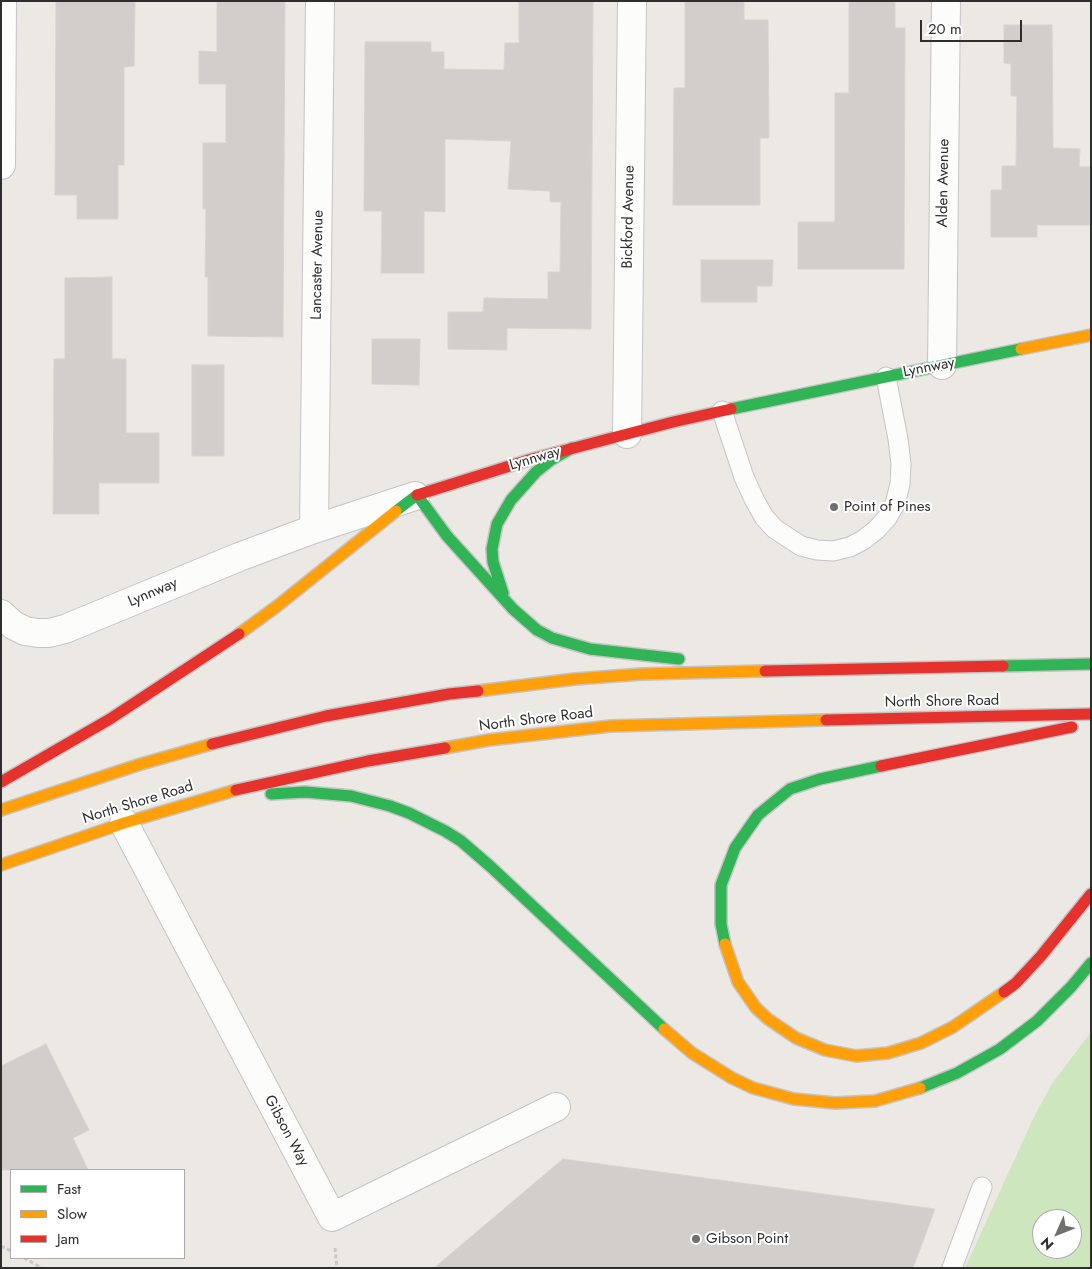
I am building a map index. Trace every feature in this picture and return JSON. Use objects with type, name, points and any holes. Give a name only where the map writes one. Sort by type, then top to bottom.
[{"type":"main road","name":"Lynnway","points":[[417,495],[572,448],[722,411],[1091,335]]},
{"type":"main road","points":[[513,609],[500,586],[493,562],[492,549],[497,524],[511,500],[536,472],[551,460],[572,448]]},
{"type":"main road","points":[[1,782],[110,719],[227,643],[276,607],[417,495],[447,536],[513,609],[537,630],[560,640],[590,649],[770,670]]},
{"type":"main road","points":[[1,810],[141,764],[200,747],[308,720],[449,694],[575,679],[679,673],[1091,664]]},
{"type":"main road","name":"North Shore Road","points":[[1,865],[124,822],[244,787],[428,749],[489,740],[593,728],[737,722],[1091,714]]},
{"type":"main road","points":[[1091,723],[820,779],[790,789],[758,815],[735,848],[721,885],[720,911],[723,939],[731,968],[746,994],[762,1014],[781,1030],[817,1048],[840,1054],[872,1055],[888,1053],[921,1043],[953,1027],[993,1001],[1016,983],[1041,956],[1091,894]]},
{"type":"main road","points":[[183,804],[256,795],[305,792],[351,796],[409,812],[445,831],[476,854],[672,1037],[692,1053],[732,1078],[753,1088],[794,1099],[835,1103],[875,1101],[916,1090],[957,1073],[1000,1049],[1037,1021],[1091,963]]},
{"type":"street","points":[[1,166],[2,1]]},
{"type":"street","name":"Lancaster Avenue","points":[[314,529],[320,1]]},
{"type":"street","name":"Bickford Avenue","points":[[627,434],[632,1]]},
{"type":"street","name":"Alden Avenue","points":[[942,365],[946,1]]},
{"type":"street","name":"Lynnway","points":[[1,614],[13,625],[25,631],[49,633],[65,629],[239,557],[314,529],[417,495]]},
{"type":"street","name":"Gibson Way","points":[[124,822],[332,1218],[556,1107]]},
{"type":"lane","points":[[722,411],[744,477],[764,517],[775,529],[801,546],[816,550],[833,551],[850,547],[864,540],[888,518],[895,504],[900,484],[901,464],[886,377]]},
{"type":"lane","points":[[952,1268],[982,1187]]},
{"type":"path","points":[[26,1259],[42,1268]]},
{"type":"green space","points":[[1091,1032],[1091,1268],[965,1268],[1033,1119],[1051,1085]]},
{"type":"building","points":[[56,1],[135,1],[134,66],[124,67],[124,165],[118,165],[118,219],[77,219],[77,195],[55,195]]},
{"type":"building","points":[[217,1],[285,1],[283,337],[208,336],[208,277],[205,277],[206,209],[203,209],[203,143],[226,143],[226,84],[199,84],[199,51],[217,52]]},
{"type":"building","points":[[519,1],[593,1],[591,329],[507,328],[507,350],[448,349],[448,312],[483,312],[484,298],[548,299],[548,272],[560,272],[561,202],[550,202],[550,191],[508,189],[511,141],[445,139],[445,212],[424,211],[424,273],[381,273],[382,211],[364,211],[365,42],[431,42],[431,52],[444,52],[444,69],[504,70],[505,43],[519,43]]},
{"type":"building","points":[[685,1],[744,1],[744,20],[768,20],[769,138],[760,138],[760,205],[673,205],[674,88],[685,88]]},
{"type":"building","points":[[849,1],[895,1],[895,28],[905,28],[904,269],[798,269],[798,222],[835,222],[835,93],[849,93]]},
{"type":"building","points":[[1004,25],[1052,25],[1053,148],[1080,149],[1079,167],[1090,167],[1090,225],[1037,225],[1037,237],[991,237],[991,190],[1002,190],[1002,166],[1016,166],[1017,96],[1011,96],[1011,64],[1004,63]]},
{"type":"building","points":[[701,260],[773,260],[772,286],[757,286],[757,302],[701,302]]},
{"type":"building","points":[[112,277],[112,359],[126,359],[126,433],[159,433],[159,483],[99,483],[99,514],[53,514],[54,359],[65,359],[65,278]]},
{"type":"building","points":[[372,339],[420,339],[419,385],[372,384]]},
{"type":"building","points":[[192,365],[224,365],[224,456],[192,456]]},
{"type":"building","points":[[46,1044],[89,1130],[73,1138],[88,1169],[1,1170],[1,1066]]},
{"type":"building","name":"Gibson Point","points":[[563,1159],[935,1209],[913,1268],[434,1268]]},
{"type":"traffic: fast","points":[[731,409],[1021,349]]},
{"type":"traffic: fast","points":[[503,593],[493,562],[492,549],[497,524],[511,500],[536,472],[551,460],[572,448]]},
{"type":"traffic: fast","points":[[396,511],[417,495],[447,536],[513,609],[537,630],[552,638],[590,649],[679,659]]},
{"type":"traffic: fast","points":[[1003,666],[1091,664]]},
{"type":"traffic: fast","points":[[725,944],[721,924],[721,885],[735,848],[758,815],[790,789],[820,779],[881,766]]},
{"type":"traffic: fast","points":[[271,794],[305,792],[351,796],[409,813],[445,831],[461,841],[491,867],[664,1029]]},
{"type":"traffic: fast","points":[[920,1088],[957,1073],[1000,1049],[1037,1021],[1071,987],[1091,963]]},
{"type":"traffic: slow","points":[[1021,349],[1091,335]]},
{"type":"traffic: slow","points":[[239,634],[276,607],[396,511]]},
{"type":"traffic: slow","points":[[478,691],[575,679],[642,674],[765,671]]},
{"type":"traffic: slow","points":[[445,748],[489,740],[611,726],[826,720]]},
{"type":"traffic: slow","points":[[1,810],[141,764],[212,744]]},
{"type":"traffic: slow","points":[[1,865],[124,823],[236,790]]},
{"type":"traffic: slow","points":[[725,944],[738,982],[756,1008],[768,1019],[796,1038],[825,1050],[856,1056],[888,1053],[921,1043],[953,1027],[1004,992]]},
{"type":"traffic: slow","points":[[664,1029],[692,1053],[732,1078],[753,1088],[794,1099],[835,1103],[875,1101],[920,1088]]},
{"type":"traffic: jam","points":[[417,495],[532,459],[673,422],[731,409]]},
{"type":"traffic: jam","points":[[1,782],[110,719],[239,634]]},
{"type":"traffic: jam","points":[[765,671],[1003,666]]},
{"type":"traffic: jam","points":[[212,744],[326,716],[449,694],[478,691]]},
{"type":"traffic: jam","points":[[826,720],[1091,714]]},
{"type":"traffic: jam","points":[[881,766],[1072,727]]},
{"type":"traffic: jam","points":[[236,790],[368,761],[445,748]]},
{"type":"traffic: jam","points":[[1004,992],[1016,983],[1041,956],[1091,894]]},
{"type":"place","name":"Point of Pines","points":[[834,507]]},
{"type":"place","name":"Gibson Point","points":[[696,1239]]}]
